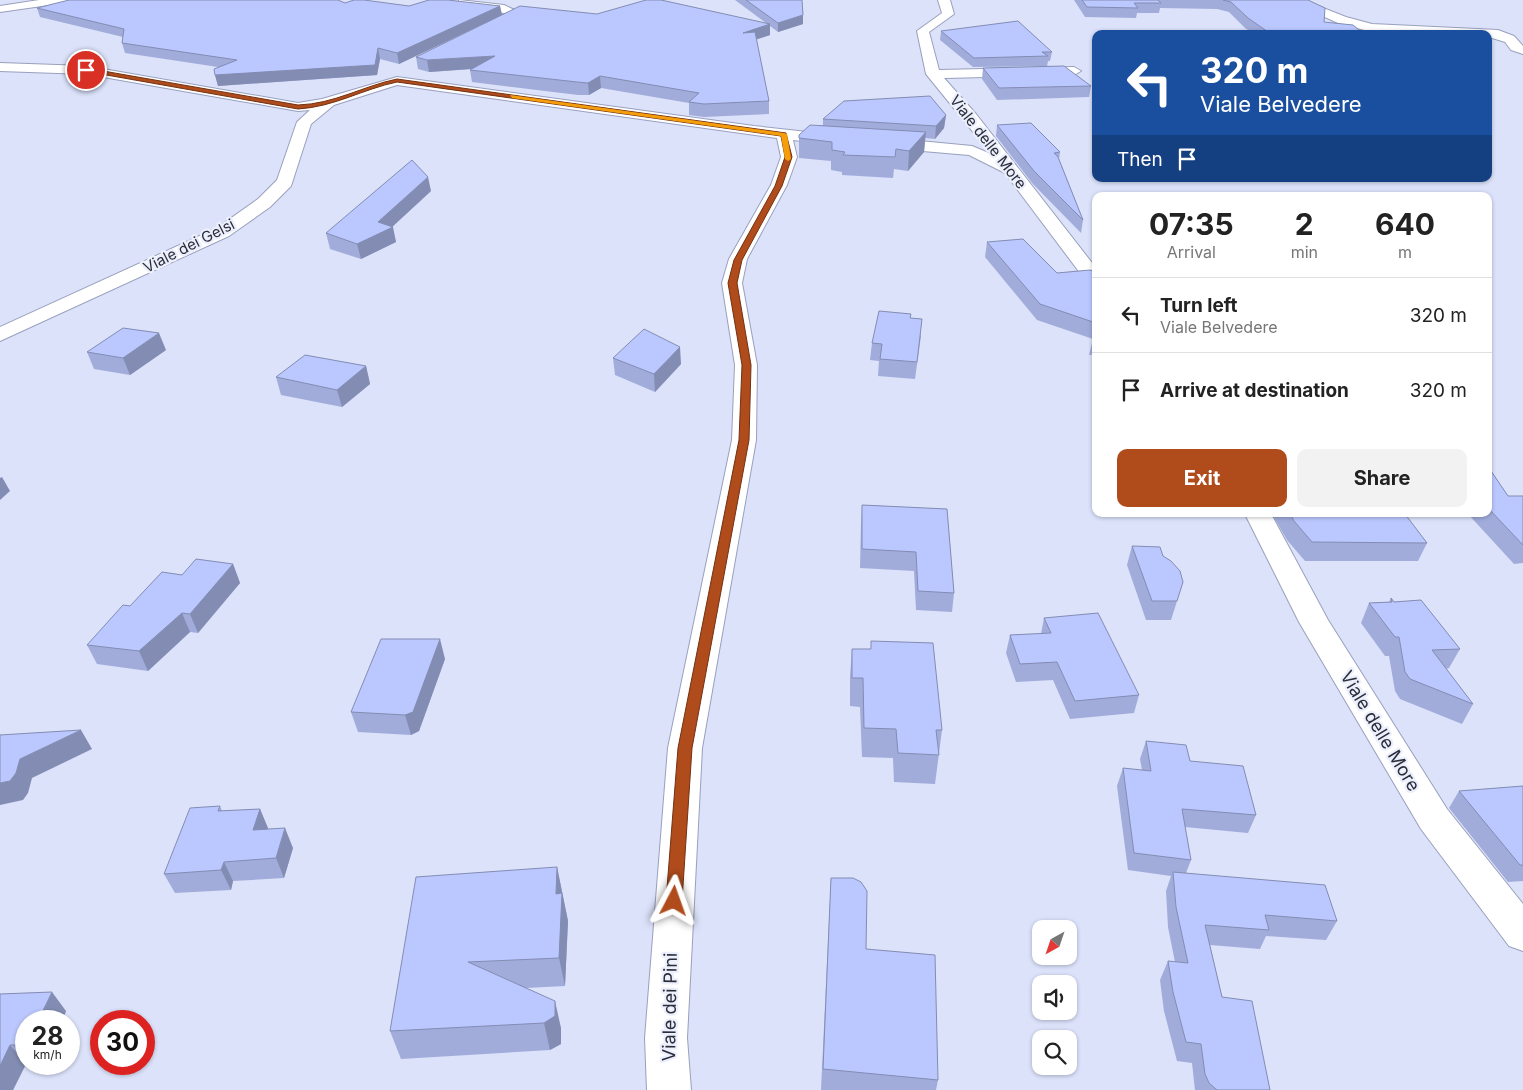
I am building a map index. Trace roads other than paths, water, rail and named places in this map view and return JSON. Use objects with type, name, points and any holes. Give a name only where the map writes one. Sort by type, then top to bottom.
[{"type":"street","points":[[23,0],[58,1]]},
{"type":"street","points":[[944,0],[948,14],[924,31],[932,74],[1074,71]]},
{"type":"street","points":[[1293,0],[1358,25],[1372,28],[1414,30]]},
{"type":"street","points":[[0,9],[58,1]]},
{"type":"street","points":[[454,1],[504,8],[517,14],[476,34]]},
{"type":"street","points":[[1492,34],[1510,39],[1515,47],[1523,50]]},
{"type":"street","points":[[0,67],[86,70],[298,107],[328,103],[397,80],[784,134],[847,140]]},
{"type":"street","points":[[388,82],[391,76],[408,67]]},
{"type":"street","name":"Viale delle More","points":[[932,74],[971,117],[1092,276]]},
{"type":"street","name":"Viale dei Gelsi","points":[[0,335],[223,232],[264,203],[285,182],[304,122],[328,103]]},
{"type":"street","name":"Viale dei Pini","points":[[669,1090],[666,1038],[685,748],[744,440],[746,365],[732,283],[738,260],[778,186],[789,157],[784,134]]},
{"type":"street","points":[[874,142],[972,151],[1010,168]]},
{"type":"street","name":"Viale delle More","points":[[1260,517],[1314,622],[1434,820],[1523,934]]}]
